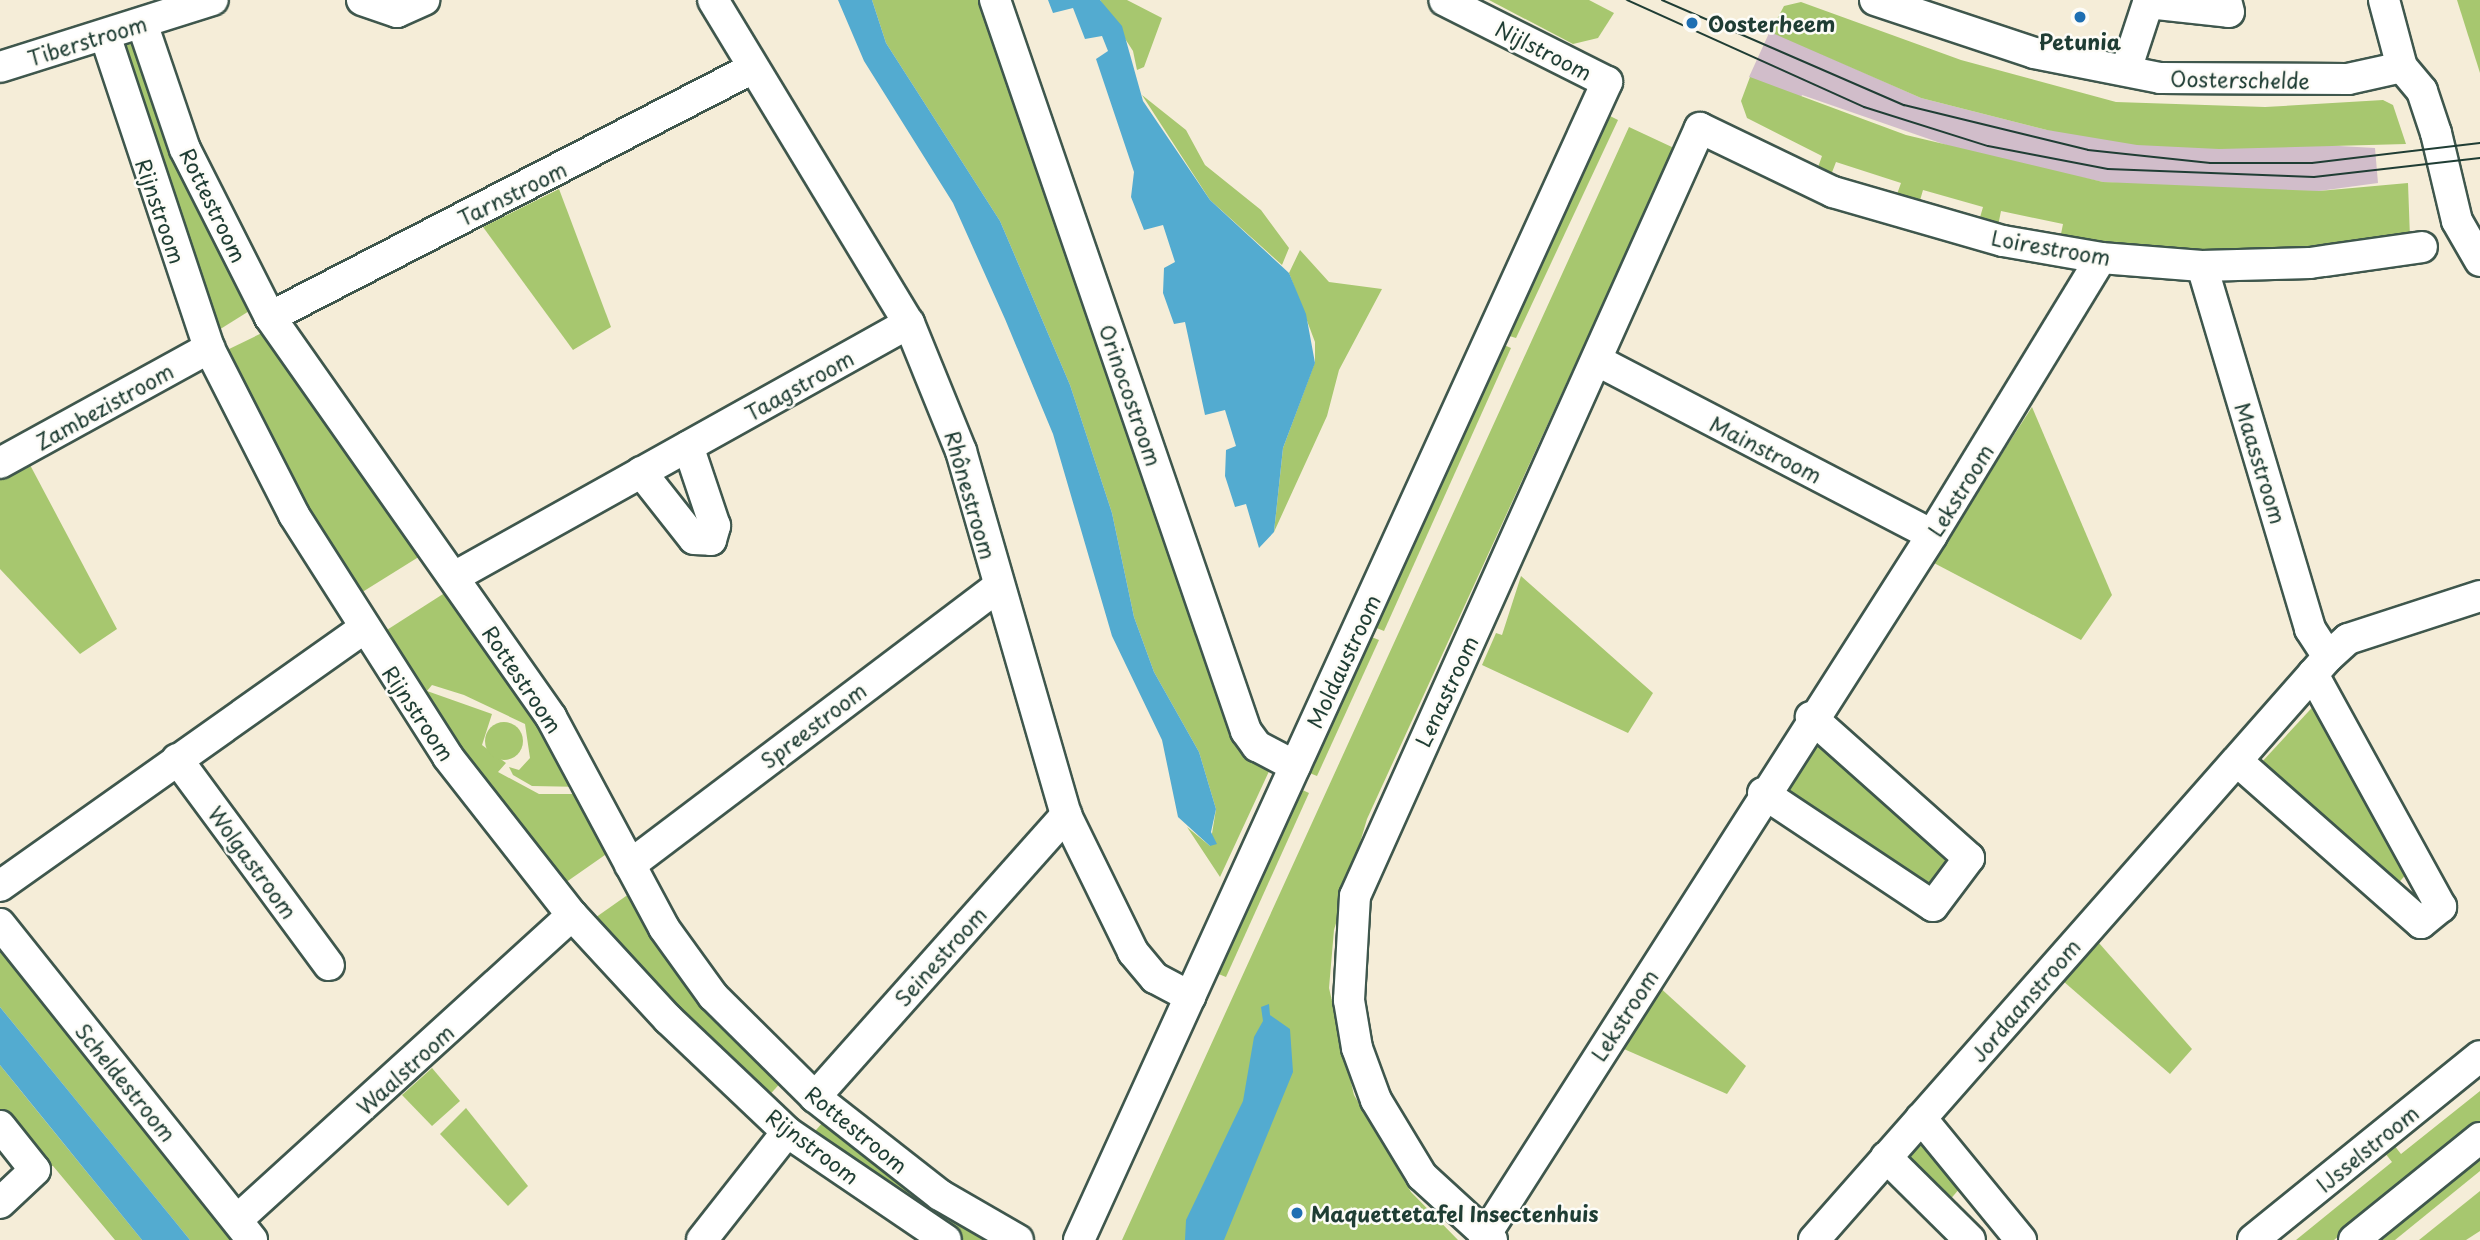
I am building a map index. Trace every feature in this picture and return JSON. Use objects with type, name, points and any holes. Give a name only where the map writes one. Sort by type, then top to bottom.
[{"type":"street","name":"Tiberstroom","points":[[0,67],[213,0]]},
{"type":"street","points":[[362,0],[397,12],[424,0]]},
{"type":"street","name":"Rhônestroom","points":[[713,0],[909,323],[961,450],[997,587],[1066,815],[1133,952],[1155,978],[1190,997]]},
{"type":"street","name":"Orinocostroom","points":[[995,0],[1245,731],[1257,746],[1295,766]]},
{"type":"street","name":"Nijlstroom","points":[[1444,0],[1607,82]]},
{"type":"street","name":"Oosterschelde","points":[[1875,0],[2034,53],[2160,78],[2286,82],[2348,79],[2402,67]]},
{"type":"street","points":[[2126,70],[2148,1],[2229,12],[2225,0]]},
{"type":"street","points":[[2384,0],[2402,67],[2422,91],[2457,221],[2480,261]]},
{"type":"street","name":"Rottestroom","points":[[142,23],[186,149],[270,317],[375,475],[454,577],[551,717],[630,865],[713,996],[815,1097],[940,1195],[1018,1240]]},
{"type":"street","name":"Rijnstroom","points":[[105,35],[209,348],[362,630],[447,757],[572,915],[668,1019],[787,1132],[946,1240]]},
{"type":"street","name":"Tarnstroom","points":[[270,317],[753,68]]},
{"type":"street","name":"Moldaustroom","points":[[1079,1240],[1607,82]]},
{"type":"street","name":"Loirestroom","points":[[1700,128],[1844,195],[2003,241],[2101,258],[2202,266],[2310,263],[2422,247]]},
{"type":"street","name":"Lenastroom","points":[[1488,1238],[1422,1176],[1376,1100],[1357,1048],[1349,1000],[1355,896],[1600,362],[1700,128]]},
{"type":"street","name":"Lekstroom","points":[[1488,1238],[1811,717],[1932,535],[2101,258]]},
{"type":"street","name":"Maasstroom","points":[[2202,266],[2321,665]]},
{"type":"street","name":"Taagstroom","points":[[454,577],[909,323]]},
{"type":"street","name":"Zambezistroom","points":[[0,463],[209,348]]},
{"type":"street","name":"Mainstroom","points":[[1600,362],[1932,535]]},
{"type":"street","points":[[641,472],[694,539],[711,540],[715,526],[688,446]]},
{"type":"street","name":"Spreestroom","points":[[630,865],[997,587]]},
{"type":"street","name":"Jordaanstroom","points":[[1814,1240],[2321,665],[2348,639],[2480,596]]},
{"type":"street","points":[[0,886],[362,630]]},
{"type":"street","points":[[2236,761],[2421,923],[2441,907],[2321,665]]},
{"type":"street","points":[[1763,793],[1933,906],[1969,858],[1811,717]]},
{"type":"street","name":"Wolgastroom","points":[[177,759],[329,965]]},
{"type":"street","name":"Seinestroom","points":[[815,1097],[1066,815]]},
{"type":"street","name":"Waalstroom","points":[[245,1230],[572,915]]},
{"type":"street","name":"Scheldestroom","points":[[0,925],[245,1230]]},
{"type":"street","name":"IJsselstroom","points":[[2253,1240],[2480,1056]]},
{"type":"street","points":[[1921,1118],[2021,1240]]},
{"type":"street","points":[[0,1126],[35,1170],[0,1203]]},
{"type":"street","points":[[702,1240],[787,1132]]},
{"type":"street","points":[[2354,1240],[2480,1138]]},
{"type":"street","points":[[1886,1157],[1970,1240]]},
{"type":"shaded area","points":[[1770,31],[1921,98],[2047,130],[2375,148],[2378,183],[2319,191],[2213,190],[2103,182],[1978,156],[1802,95],[1800,101],[1749,77]]},
{"type":"green space","points":[[872,0],[983,0],[1271,767],[1220,877],[1187,827],[1210,846],[1216,809],[1199,752],[1154,672],[1134,617],[1112,513],[1070,385],[1000,221],[886,43]]},
{"type":"green space","points":[[1100,0],[1127,0],[1162,18],[1144,67],[1137,70],[1133,51]]},
{"type":"green space","points":[[1489,0],[1589,0],[1614,13],[1598,38],[1573,44]]},
{"type":"green space","points":[[2457,0],[2480,0],[2480,73]]},
{"type":"green space","points":[[1801,2],[1961,60],[2116,102],[2265,107],[2383,100],[2393,105],[2406,144],[2219,149],[2137,145],[2047,130],[1921,98],[1770,32],[1784,6]]},
{"type":"green space","points":[[136,43],[254,308],[214,333],[120,46]]},
{"type":"green space","points":[[1750,77],[1906,135],[2103,182],[2319,191],[2408,183],[2410,238],[2319,253],[2200,251],[2060,239],[2063,224],[2001,211],[1998,226],[1979,221],[1983,207],[1923,190],[1919,204],[1896,197],[1901,183],[1836,162],[1831,175],[1817,170],[1822,156],[1747,118],[1741,101]]},
{"type":"green space","points":[[1142,95],[1186,130],[1205,165],[1261,210],[1289,248],[1282,265],[1210,200]]},
{"type":"green space","points":[[1606,114],[1618,120],[1516,338],[1506,335]]},
{"type":"green space","points":[[1629,127],[1674,148],[1367,819],[1334,930],[1329,988],[1354,1095],[1411,1192],[1458,1240],[1122,1240]]},
{"type":"green space","points":[[559,189],[611,327],[573,350],[483,227]]},
{"type":"green space","points":[[1300,250],[1329,282],[1382,289],[1339,370],[1327,416],[1274,532],[1283,448],[1315,362],[1315,342],[1289,273]]},
{"type":"green space","points":[[264,332],[425,553],[356,596],[301,507],[225,351]]},
{"type":"green space","points":[[1504,345],[1511,348],[1384,631],[1374,627]]},
{"type":"green space","points":[[2032,407],[2112,595],[2081,640],[1932,562]]},
{"type":"green space","points":[[29,463],[117,629],[80,654],[0,569],[0,480]]},
{"type":"green space","points":[[1521,576],[1653,693],[1628,733],[1482,665],[1496,633],[1502,635]]},
{"type":"green space","points":[[454,587],[585,787],[532,786],[513,775],[509,767],[519,770],[530,758],[525,724],[464,695],[432,685],[427,691],[492,714],[482,745],[506,763],[498,772],[539,794],[588,794],[615,848],[562,885],[497,804],[379,635]]},
{"type":"green space","points":[[1369,636],[1379,640],[1317,776],[1307,772]]},
{"type":"green space","points":[[2320,699],[2408,872],[2395,887],[2260,764]]},
{"type":"green space","points":[[504,722],[517,728],[523,741],[517,754],[504,760],[491,754],[485,741],[491,728]]},
{"type":"green space","points":[[1818,737],[1950,857],[1929,889],[1782,794]]},
{"type":"green space","points":[[1298,788],[1309,793],[1226,977],[1216,973]]},
{"type":"green space","points":[[636,889],[784,1079],[765,1100],[592,920]]},
{"type":"green space","points":[[2099,943],[2192,1049],[2170,1074],[2063,981]]},
{"type":"green space","points":[[0,945],[239,1240],[190,1240],[0,1007]]},
{"type":"green space","points":[[1657,985],[1746,1066],[1727,1094],[1617,1046]]},
{"type":"green space","points":[[0,1065],[142,1240],[115,1240],[53,1166],[41,1164],[0,1109]]},
{"type":"green space","points":[[432,1068],[460,1101],[432,1126],[402,1095]]},
{"type":"green space","points":[[2480,1091],[2480,1123],[2334,1240],[2296,1240],[2392,1162],[2381,1148],[2390,1140],[2401,1154]]},
{"type":"green space","points":[[466,1108],[528,1186],[508,1206],[440,1134]]},
{"type":"green space","points":[[823,1122],[1001,1240],[956,1240],[810,1137]]},
{"type":"green space","points":[[1927,1135],[1965,1182],[1949,1201],[1903,1161]]},
{"type":"green space","points":[[2480,1156],[2480,1171],[2395,1240],[2377,1240]]},
{"type":"green space","points":[[2480,1191],[2480,1231],[2466,1240],[2419,1240]]},
{"type":"water","points":[[838,0],[872,0],[886,43],[1000,221],[1070,385],[1112,513],[1134,617],[1154,672],[1199,752],[1216,809],[1211,832],[1217,844],[1210,846],[1178,817],[1162,740],[1112,636],[1053,434],[953,203],[864,61]]},
{"type":"water","points":[[1048,0],[1100,0],[1122,26],[1143,101],[1210,200],[1289,273],[1306,314],[1315,363],[1283,448],[1274,532],[1259,548],[1246,504],[1235,507],[1225,476],[1226,450],[1236,446],[1225,410],[1205,415],[1185,322],[1174,324],[1163,293],[1164,268],[1175,262],[1163,225],[1144,230],[1131,197],[1134,172],[1096,59],[1108,51],[1102,36],[1085,39],[1073,8],[1053,13]]},
{"type":"water","points":[[1269,1004],[1270,1015],[1290,1029],[1293,1072],[1224,1240],[1185,1240],[1186,1220],[1243,1101],[1254,1037],[1263,1021],[1261,1007]]},
{"type":"water","points":[[0,1007],[190,1240],[142,1240],[0,1065]]},
{"type":"tram line","points":[[1627,0],[1864,107],[1988,146],[2108,169],[2314,177],[2480,158]]},
{"type":"tram line","points":[[1662,0],[1904,105],[2088,150],[2210,163],[2312,163],[2480,143]]},
{"type":"place","name":"Petunia","points":[[2080,17]]},
{"type":"place","name":"Oosterheem","points":[[1692,23]]},
{"type":"place","name":"Maquettetafel Insectenhuis","points":[[1297,1213]]}]
